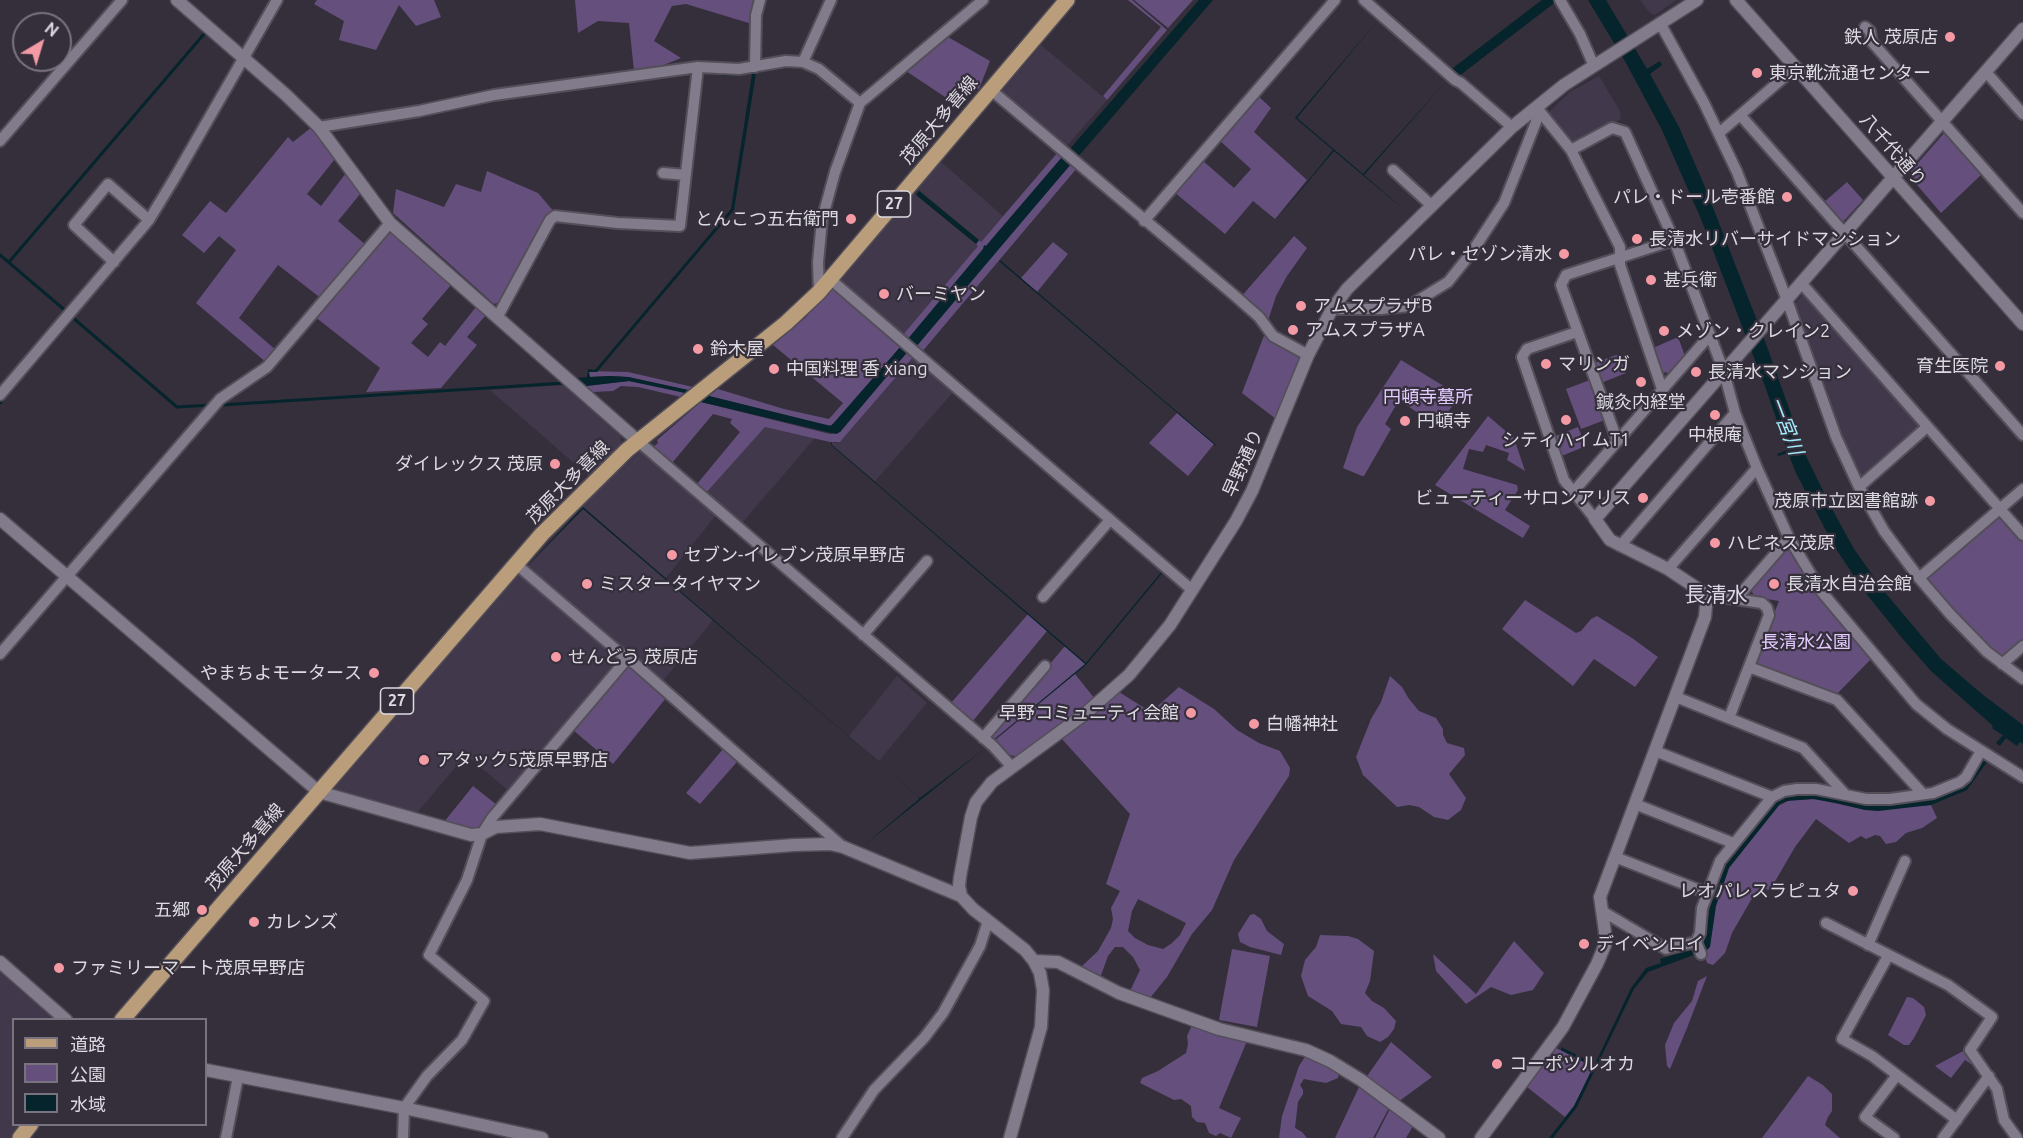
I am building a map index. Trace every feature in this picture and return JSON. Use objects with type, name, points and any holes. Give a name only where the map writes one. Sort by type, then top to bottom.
[{"type":"main road","name":"茂原大多喜線","points":[[124,1018],[516,564],[573,503],[638,441],[786,323],[819,292],[1067,0]]},
{"type":"main road","points":[[20,1138],[31,1126]]},
{"type":"street","points":[[0,141],[122,0]]},
{"type":"street","points":[[177,0],[286,95],[319,127],[390,223],[638,441],[983,738],[1011,766]]},
{"type":"street","points":[[0,395],[149,220],[277,0]]},
{"type":"street","points":[[755,67],[756,15],[760,0]]},
{"type":"street","points":[[803,62],[831,0]]},
{"type":"street","points":[[1144,221],[1335,0]]},
{"type":"street","points":[[1364,0],[1512,127]]},
{"type":"street","points":[[1560,0],[1595,65]]},
{"type":"street","points":[[1697,0],[1656,26],[1719,133],[1737,172],[1784,304],[1836,437],[1859,487],[1884,531],[1919,578],[1971,638],[2023,680]]},
{"type":"street","name":"八千代通り","points":[[1736,0],[2023,324]]},
{"type":"street","points":[[819,292],[818,262],[822,220],[835,172],[860,104],[981,1]]},
{"type":"street","name":"早野通り","points":[[961,896],[960,877],[976,802],[992,782],[1011,766],[1086,714],[1129,675],[1170,625],[1236,521],[1252,490],[1308,355],[1332,309],[1347,289],[1512,127],[1564,85],[1656,26]]},
{"type":"street","points":[[1865,27],[1870,31],[1872,42],[2023,213]]},
{"type":"street","points":[[1595,519],[2023,29]]},
{"type":"street","points":[[319,127],[419,111],[494,95],[698,67],[755,67],[786,61],[803,62],[819,69],[860,104]]},
{"type":"street","points":[[498,316],[550,220],[555,216],[618,223],[680,226],[698,67]]},
{"type":"street","points":[[1719,133],[1796,67]]},
{"type":"street","points":[[1986,72],[2023,114]]},
{"type":"street","points":[[991,90],[1259,317],[1273,336],[1308,355]]},
{"type":"street","points":[[1537,108],[1571,150],[1620,247],[1620,265],[1662,389]]},
{"type":"street","points":[[1332,309],[1381,309],[1409,306],[1448,282],[1472,252],[1504,203],[1536,122],[1537,108]]},
{"type":"street","points":[[1741,116],[2023,435]]},
{"type":"street","points":[[1571,150],[1612,128],[1624,132],[1674,240],[1710,334],[1728,368],[1736,413],[1757,468],[1789,538],[1821,591],[1905,693],[1947,729],[2023,777]]},
{"type":"street","points":[[1393,170],[1431,205]]},
{"type":"street","points":[[663,173],[686,175]]},
{"type":"street","points":[[114,261],[74,225],[108,184],[149,220]]},
{"type":"street","points":[[0,654],[220,399],[267,367],[390,223]]},
{"type":"street","points":[[1617,440],[1562,285],[1566,275],[1674,240]]},
{"type":"street","points":[[830,279],[1191,590]]},
{"type":"street","points":[[1802,284],[2023,535]]},
{"type":"street","points":[[1578,332],[1527,349],[1522,357],[1564,480],[1610,540],[1668,569],[1707,595],[1762,603],[1767,608],[1769,615],[1729,718]]},
{"type":"street","points":[[1574,491],[1710,334]]},
{"type":"street","points":[[1620,546],[1736,413]]},
{"type":"street","points":[[1859,487],[1927,427]]},
{"type":"street","points":[[1668,569],[1757,468]]},
{"type":"street","points":[[1919,578],[2023,489]]},
{"type":"street","points":[[0,519],[318,792],[471,836],[482,834],[496,827],[540,824],[690,854],[816,843],[843,847],[961,896],[1025,950],[1040,973],[1043,990],[1041,1027],[1010,1138]]},
{"type":"street","points":[[1043,597],[1110,520]]},
{"type":"street","points":[[1736,599],[1789,538]]},
{"type":"street","points":[[863,635],[927,561]]},
{"type":"street","points":[[516,564],[635,664],[843,847]]},
{"type":"street","points":[[1481,1138],[1563,1027],[1578,1002],[1605,945],[1600,897],[1702,628],[1707,595]]},
{"type":"street","points":[[2002,664],[2023,646]]},
{"type":"street","points":[[403,1138],[404,1108],[427,1076],[462,1040],[484,1001],[429,954],[467,880],[482,834],[492,818],[627,659]]},
{"type":"street","points":[[983,738],[1045,666]]},
{"type":"street","points":[[1749,667],[1837,700],[1923,794]]},
{"type":"street","points":[[1676,698],[1803,748],[1845,794]]},
{"type":"street","points":[[1655,751],[1772,797]]},
{"type":"street","points":[[1602,911],[1666,949],[1698,947],[1707,893],[1720,861],[1772,797],[1784,791],[1816,789],[1866,800],[1911,799],[1955,787],[1966,777],[1981,751]]},
{"type":"street","points":[[1635,804],[1733,843]]},
{"type":"street","points":[[1616,857],[1707,893]]},
{"type":"street","points":[[1868,945],[1905,861]]},
{"type":"street","points":[[842,1138],[874,1090],[924,1038],[943,1013],[980,946],[988,921]]},
{"type":"street","points":[[1826,924],[1948,985],[1992,1017],[1970,1050],[1997,1089],[2004,1120],[2017,1138]]},
{"type":"street","points":[[1888,956],[1842,1039],[1872,1056],[1957,1120]]},
{"type":"street","points":[[1034,961],[1058,962],[1119,993],[1219,1029],[1306,1050],[1330,1061],[1361,1080],[1439,1138]]},
{"type":"street","points":[[0,963],[64,1018]]},
{"type":"street","points":[[207,1070],[404,1108],[528,1137],[542,1138]]},
{"type":"street","points":[[1894,1138],[1865,1117],[1897,1075]]},
{"type":"street","points":[[1943,1138],[1989,1076]]},
{"type":"street","points":[[226,1138],[238,1077]]},
{"type":"shaded area","points":[[1640,0],[1676,0],[1655,15],[1650,13]]},
{"type":"shaded area","points":[[1041,45],[1107,100],[1065,148],[1000,93]]},
{"type":"shaded area","points":[[1599,76],[1620,111],[1621,119],[1578,143],[1560,133],[1546,115],[1570,92]]},
{"type":"shaded area","points":[[941,162],[1003,216],[981,242],[918,189]]},
{"type":"shaded area","points":[[914,193],[984,250],[908,340],[839,282]]},
{"type":"shaded area","points":[[1804,293],[1918,423],[1917,430],[1864,477],[1858,475],[1839,437],[1793,306]]},
{"type":"shaded area","points":[[915,355],[955,390],[875,481],[831,442],[836,443],[843,439]]},
{"type":"shaded area","points":[[564,385],[620,434],[622,447],[590,477],[490,390]]},
{"type":"shaded area","points":[[765,427],[815,438],[742,523],[706,493]]},
{"type":"shaded area","points":[[640,451],[716,515],[666,578],[582,506]]},
{"type":"shaded area","points":[[583,509],[713,620],[662,682],[528,566]]},
{"type":"shaded area","points":[[519,574],[614,655],[617,664],[509,791],[466,755],[416,814],[333,790]]},
{"type":"shaded area","points":[[897,676],[927,703],[879,761],[849,736]]},
{"type":"shaded area","points":[[0,970],[58,1018],[12,1018],[12,1126],[21,1126],[11,1138],[0,1138]]},
{"type":"green space","points":[[317,0],[434,0],[441,17],[416,26],[399,5],[376,50],[339,40],[344,21],[314,4]]},
{"type":"green space","points":[[575,0],[759,0],[752,24],[686,4],[672,6],[654,41],[681,58],[659,67],[634,71],[629,23],[598,21],[578,33]]},
{"type":"green space","points":[[1128,0],[1132,0],[1167,30],[1107,100],[1103,96],[1161,27]]},
{"type":"green space","points":[[1134,0],[1193,0],[1168,28]]},
{"type":"green space","points":[[948,37],[990,61],[979,89],[961,88],[954,103],[906,71]]},
{"type":"green space","points":[[1257,95],[1271,108],[1254,132],[1307,180],[1275,219],[1253,201],[1225,234],[1174,192],[1202,160],[1234,188],[1251,169],[1219,140]]},
{"type":"green space","points":[[312,127],[335,159],[307,194],[321,206],[346,173],[361,193],[338,221],[367,246],[322,299],[278,265],[239,318],[277,351],[267,363],[196,303],[236,250],[219,236],[204,253],[182,235],[210,201],[226,213],[288,137],[293,142]]},
{"type":"green space","points":[[1945,132],[1982,174],[1941,213],[1912,179],[1911,171]]},
{"type":"green space","points":[[1058,152],[1063,156],[984,246],[907,340],[902,336],[978,246],[976,244],[979,240],[981,242]]},
{"type":"green space","points":[[1072,163],[1077,168],[921,353],[915,348]]},
{"type":"green space","points":[[487,171],[538,193],[555,213],[503,301],[494,304],[393,213],[396,189],[444,207],[456,184],[481,192]]},
{"type":"green space","points":[[1847,182],[1863,200],[1841,224],[1823,203]]},
{"type":"green space","points":[[390,232],[451,285],[422,319],[428,324],[411,343],[428,357],[440,342],[445,346],[476,307],[486,315],[467,337],[477,345],[441,388],[366,392],[380,368],[314,316],[383,235]]},
{"type":"green space","points":[[1294,236],[1307,248],[1276,296],[1267,324],[1240,298]]},
{"type":"green space","points":[[1053,242],[1068,254],[1037,292],[1021,278]]},
{"type":"green space","points":[[833,288],[902,345],[834,424],[828,426],[709,396],[718,389],[784,409],[829,419],[843,403],[773,345],[805,318]]},
{"type":"green space","points":[[1265,333],[1303,355],[1276,419],[1242,393]]},
{"type":"green space","points":[[1678,337],[1685,356],[1671,373],[1660,372],[1653,348]]},
{"type":"green space","points":[[909,350],[915,355],[840,442],[830,442],[765,427],[706,493],[697,484],[740,432],[730,423],[732,419],[713,414],[672,463],[653,447],[658,443],[657,440],[701,402],[830,434],[840,432]]},
{"type":"green space","points":[[1619,354],[1626,373],[1601,383],[1594,363]]},
{"type":"green space","name":"円頓寺墓所","points":[[1401,360],[1460,396],[1437,426],[1399,400],[1385,424],[1391,429],[1364,476],[1343,468],[1357,427]]},
{"type":"green space","points":[[589,371],[628,372],[693,387],[688,390],[628,377],[589,377]]},
{"type":"green space","points":[[1590,380],[1605,420],[1581,429],[1566,389]]},
{"type":"green space","points":[[629,381],[685,393],[681,397],[638,387],[621,386],[613,391],[593,392],[586,386]]},
{"type":"green space","points":[[1177,413],[1214,444],[1188,476],[1149,443]]},
{"type":"green space","points":[[1488,416],[1514,438],[1525,471],[1507,460],[1509,453],[1486,445],[1483,452],[1469,449],[1463,469],[1517,485],[1518,490],[1505,510],[1530,526],[1523,538],[1435,485]]},
{"type":"green space","points":[[1578,427],[1586,446],[1559,457],[1553,437]]},
{"type":"green space","points":[[1994,518],[2004,518],[2023,540],[2023,642],[2007,656],[1997,657],[1927,584],[1927,575]]},
{"type":"green space","name":"長清水公園","points":[[1784,550],[1794,552],[1825,601],[1871,659],[1836,695],[1760,667],[1756,659],[1779,601],[1754,597],[1751,588]]},
{"type":"green space","points":[[1525,600],[1576,633],[1597,616],[1658,657],[1635,687],[1594,659],[1573,686],[1502,629]]},
{"type":"green space","points":[[1028,614],[1047,631],[972,722],[951,703]]},
{"type":"green space","points":[[1065,646],[1086,664],[993,740],[989,736]]},
{"type":"green space","points":[[627,666],[633,666],[666,698],[613,764],[573,730]]},
{"type":"green space","points":[[1075,674],[1095,699],[1017,757],[1007,754],[994,741]]},
{"type":"green space","points":[[1390,676],[1402,687],[1419,711],[1436,718],[1443,729],[1447,743],[1464,748],[1465,755],[1449,774],[1466,798],[1461,810],[1448,820],[1434,817],[1419,807],[1409,805],[1397,807],[1363,775],[1356,757]]},
{"type":"green space","points":[[1179,687],[1214,709],[1237,730],[1259,743],[1280,751],[1290,768],[1289,776],[1234,860],[1212,910],[1192,934],[1167,977],[1150,998],[1130,991],[1140,970],[1133,957],[1123,947],[1115,947],[1108,956],[1100,978],[1081,967],[1098,951],[1111,928],[1113,919],[1111,908],[1120,891],[1106,884],[1130,814],[1061,738],[1119,692],[1151,712]],"holes":[[[1138,899],[1186,923],[1180,935],[1163,949],[1148,945],[1128,931],[1132,911]]]},
{"type":"green space","points":[[723,749],[736,760],[736,763],[700,804],[686,793]]},
{"type":"green space","points":[[473,786],[497,805],[479,828],[473,830],[444,822]]},
{"type":"green space","points":[[1815,799],[1866,810],[1931,805],[1937,818],[1922,828],[1906,833],[1896,842],[1886,844],[1880,836],[1875,835],[1866,839],[1861,836],[1849,843],[1816,819],[1795,847],[1770,890],[1765,889],[1755,893],[1732,933],[1725,953],[1713,965],[1707,963],[1703,951],[1729,867],[1778,806],[1790,800]]},
{"type":"green space","points":[[1254,914],[1261,919],[1267,931],[1284,944],[1281,955],[1240,942],[1238,934],[1250,915]]},
{"type":"green space","points":[[1320,935],[1348,936],[1358,939],[1374,951],[1370,981],[1365,993],[1396,1021],[1388,1037],[1380,1042],[1367,1036],[1361,1027],[1341,1024],[1332,1011],[1308,996],[1301,976],[1305,960],[1316,947]]},
{"type":"green space","points":[[1514,941],[1544,973],[1533,990],[1511,995],[1491,987],[1466,1004],[1436,971],[1433,954],[1476,994]]},
{"type":"green space","points":[[1232,949],[1270,956],[1257,1027],[1219,1020]]},
{"type":"green space","points":[[1707,976],[1670,1069],[1667,1066],[1665,1045],[1674,1023],[1692,1001],[1698,981]]},
{"type":"green space","points":[[1907,997],[1913,998],[1924,1007],[1926,1015],[1909,1045],[1904,1045],[1888,1035]]},
{"type":"green space","points":[[1192,1025],[1247,1041],[1219,1108],[1241,1118],[1231,1138],[1220,1133],[1216,1136],[1209,1133],[1205,1123],[1197,1122],[1192,1117],[1191,1106],[1181,1099],[1174,1100],[1140,1083],[1142,1078],[1158,1071],[1186,1053],[1187,1036]]},
{"type":"green space","points":[[1391,1042],[1432,1077],[1398,1102],[1365,1079]]},
{"type":"green space","points":[[1556,1048],[1594,1067],[1574,1106],[1565,1117],[1527,1087]]},
{"type":"green space","points":[[1967,1049],[1978,1064],[1974,1066],[1965,1060],[1951,1078],[1935,1066]]},
{"type":"green space","points":[[1306,1055],[1339,1072],[1338,1078],[1326,1083],[1304,1079],[1300,1085],[1303,1094],[1298,1102],[1295,1128],[1307,1138],[1279,1138],[1282,1116],[1299,1066]]},
{"type":"green space","points":[[1808,1076],[1832,1094],[1832,1111],[1825,1125],[1840,1138],[1762,1138]]},
{"type":"green space","points":[[1359,1087],[1389,1108],[1373,1138],[1335,1138]]},
{"type":"green space","points":[[1390,1109],[1413,1126],[1406,1138],[1375,1138]]},
{"type":"water","points":[[1199,0],[1213,0],[1077,158],[1068,151]]},
{"type":"water","name":"一宮川","points":[[1588,0],[1606,0],[1647,69],[1660,61],[1662,65],[1650,74],[1679,127],[1705,187],[1765,341],[1806,456],[1854,549],[1883,590],[1941,659],[2023,725],[2023,744],[2020,742],[2017,746],[2006,738],[2000,746],[1996,743],[2003,735],[1993,729],[1992,725],[1931,671],[1902,638],[1864,591],[1834,546],[1788,453],[1778,456],[1777,454],[1787,450],[1701,219],[1662,130],[1626,63]]},
{"type":"water","points":[[1379,19],[1297,118],[1363,174],[1448,79],[1364,175],[1408,213],[1334,151],[1280,215],[1333,150],[1295,118]]},
{"type":"water","points":[[799,66],[810,71],[793,67],[756,73],[734,210],[597,372],[589,372],[590,377],[628,377],[688,390],[685,393],[629,381],[586,386],[577,378],[587,377],[588,369],[595,370],[731,209],[752,74],[725,76],[704,72],[691,178],[702,71],[725,75]]},
{"type":"water","points":[[1063,156],[1071,164],[915,348],[907,340],[984,245],[986,246]]},
{"type":"water","points":[[919,191],[979,240],[976,244],[916,195]]},
{"type":"water","points":[[999,261],[1216,445],[1216,446]]},
{"type":"water","points":[[902,345],[909,350],[836,434],[701,402],[709,396],[831,426]]},
{"type":"water","points":[[831,441],[832,445],[1086,663],[1164,571],[1086,665],[995,739],[1085,664],[831,445]]},
{"type":"water","points":[[583,507],[878,762],[583,509],[528,565]]},
{"type":"water","points":[[984,749],[862,847],[919,799],[918,796],[920,798]]},
{"type":"water","points":[[1984,759],[1987,762],[1967,790],[1931,805],[1878,811],[1813,799],[1787,801],[1780,804],[1729,868],[1716,906],[1710,947],[1648,972],[1634,989],[1577,1107],[1553,1138],[1549,1138],[1574,1106],[1593,1067],[1561,1050],[1561,1047],[1595,1064],[1631,988],[1646,968],[1661,963],[1660,959],[1703,946],[1710,907],[1725,865],[1778,799],[1803,794],[1845,799],[1865,805],[1929,800],[1963,787]]},
{"type":"waterway","points":[[1456,72],[1550,0]]},
{"type":"waterway","points":[[9,262],[204,34]]},
{"type":"waterway","points":[[0,255],[67,312]]},
{"type":"waterway","points":[[72,317],[177,407],[211,405]]},
{"type":"waterway","points":[[0,403],[73,318]]},
{"type":"waterway","points":[[221,405],[565,383]]},
{"type":"place","name":"鉄人 茂原店","points":[[1950,37]]},
{"type":"place","name":"東京靴流通センター","points":[[1757,73]]},
{"type":"place","name":"パレ・ドール壱番館","points":[[1787,197]]},
{"type":"place","name":"とんこつ五右衛門","points":[[851,219]]},
{"type":"place","name":"長清水リバーサイドマンション","points":[[1637,239]]},
{"type":"place","name":"パレ・セゾン清水","points":[[1564,254]]},
{"type":"place","name":"甚兵衛","points":[[1651,280]]},
{"type":"place","name":"バーミヤン","points":[[884,294]]},
{"type":"place","name":"アムスプラザB","points":[[1301,306]]},
{"type":"place","name":"アムスプラザA","points":[[1293,330]]},
{"type":"place","name":"メゾン・クレイン2","points":[[1664,331]]},
{"type":"place","name":"鈴木屋","points":[[698,349]]},
{"type":"place","name":"マリンガ","points":[[1546,364]]},
{"type":"place","name":"育生医院","points":[[2000,366]]},
{"type":"place","name":"中国料理 香 xiang","points":[[774,369]]},
{"type":"place","name":"長清水マンション","points":[[1696,372]]},
{"type":"place","name":"鍼灸内経堂","points":[[1641,382]]},
{"type":"place","name":"中根庵","points":[[1715,415]]},
{"type":"place","name":"シティハイムT1","points":[[1566,420]]},
{"type":"place","name":"円頓寺","points":[[1405,421]]},
{"type":"place","name":"ダイレックス 茂原","points":[[555,464]]},
{"type":"place","name":"ビューティーサロンアリス","points":[[1643,498]]},
{"type":"place","name":"茂原市立図書館跡","points":[[1930,501]]},
{"type":"place","name":"ハピネス茂原","points":[[1715,543]]},
{"type":"place","name":"セブン-イレブン茂原早野店","points":[[672,555]]},
{"type":"place","name":"ミスタータイヤマン","points":[[587,584]]},
{"type":"place","name":"長清水自治会館","points":[[1774,584]]},
{"type":"place","name":"せんどう 茂原店","points":[[556,657]]},
{"type":"place","name":"やまちよモータース","points":[[374,673]]},
{"type":"place","name":"早野コミュニティ会館","points":[[1191,713]]},
{"type":"place","name":"白幡神社","points":[[1254,724]]},
{"type":"place","name":"アタック5茂原早野店","points":[[424,760]]},
{"type":"place","name":"レオパレスラピュタ","points":[[1853,891]]},
{"type":"place","name":"五郷","points":[[202,910]]},
{"type":"place","name":"カレンズ","points":[[254,922]]},
{"type":"place","name":"デイベンロイ","points":[[1584,944]]},
{"type":"place","name":"ファミリーマート茂原早野店","points":[[59,968]]},
{"type":"place","name":"コーポツルオカ","points":[[1497,1064]]},
{"type":"district","name":"長清水","points":[[1716,595]]}]
